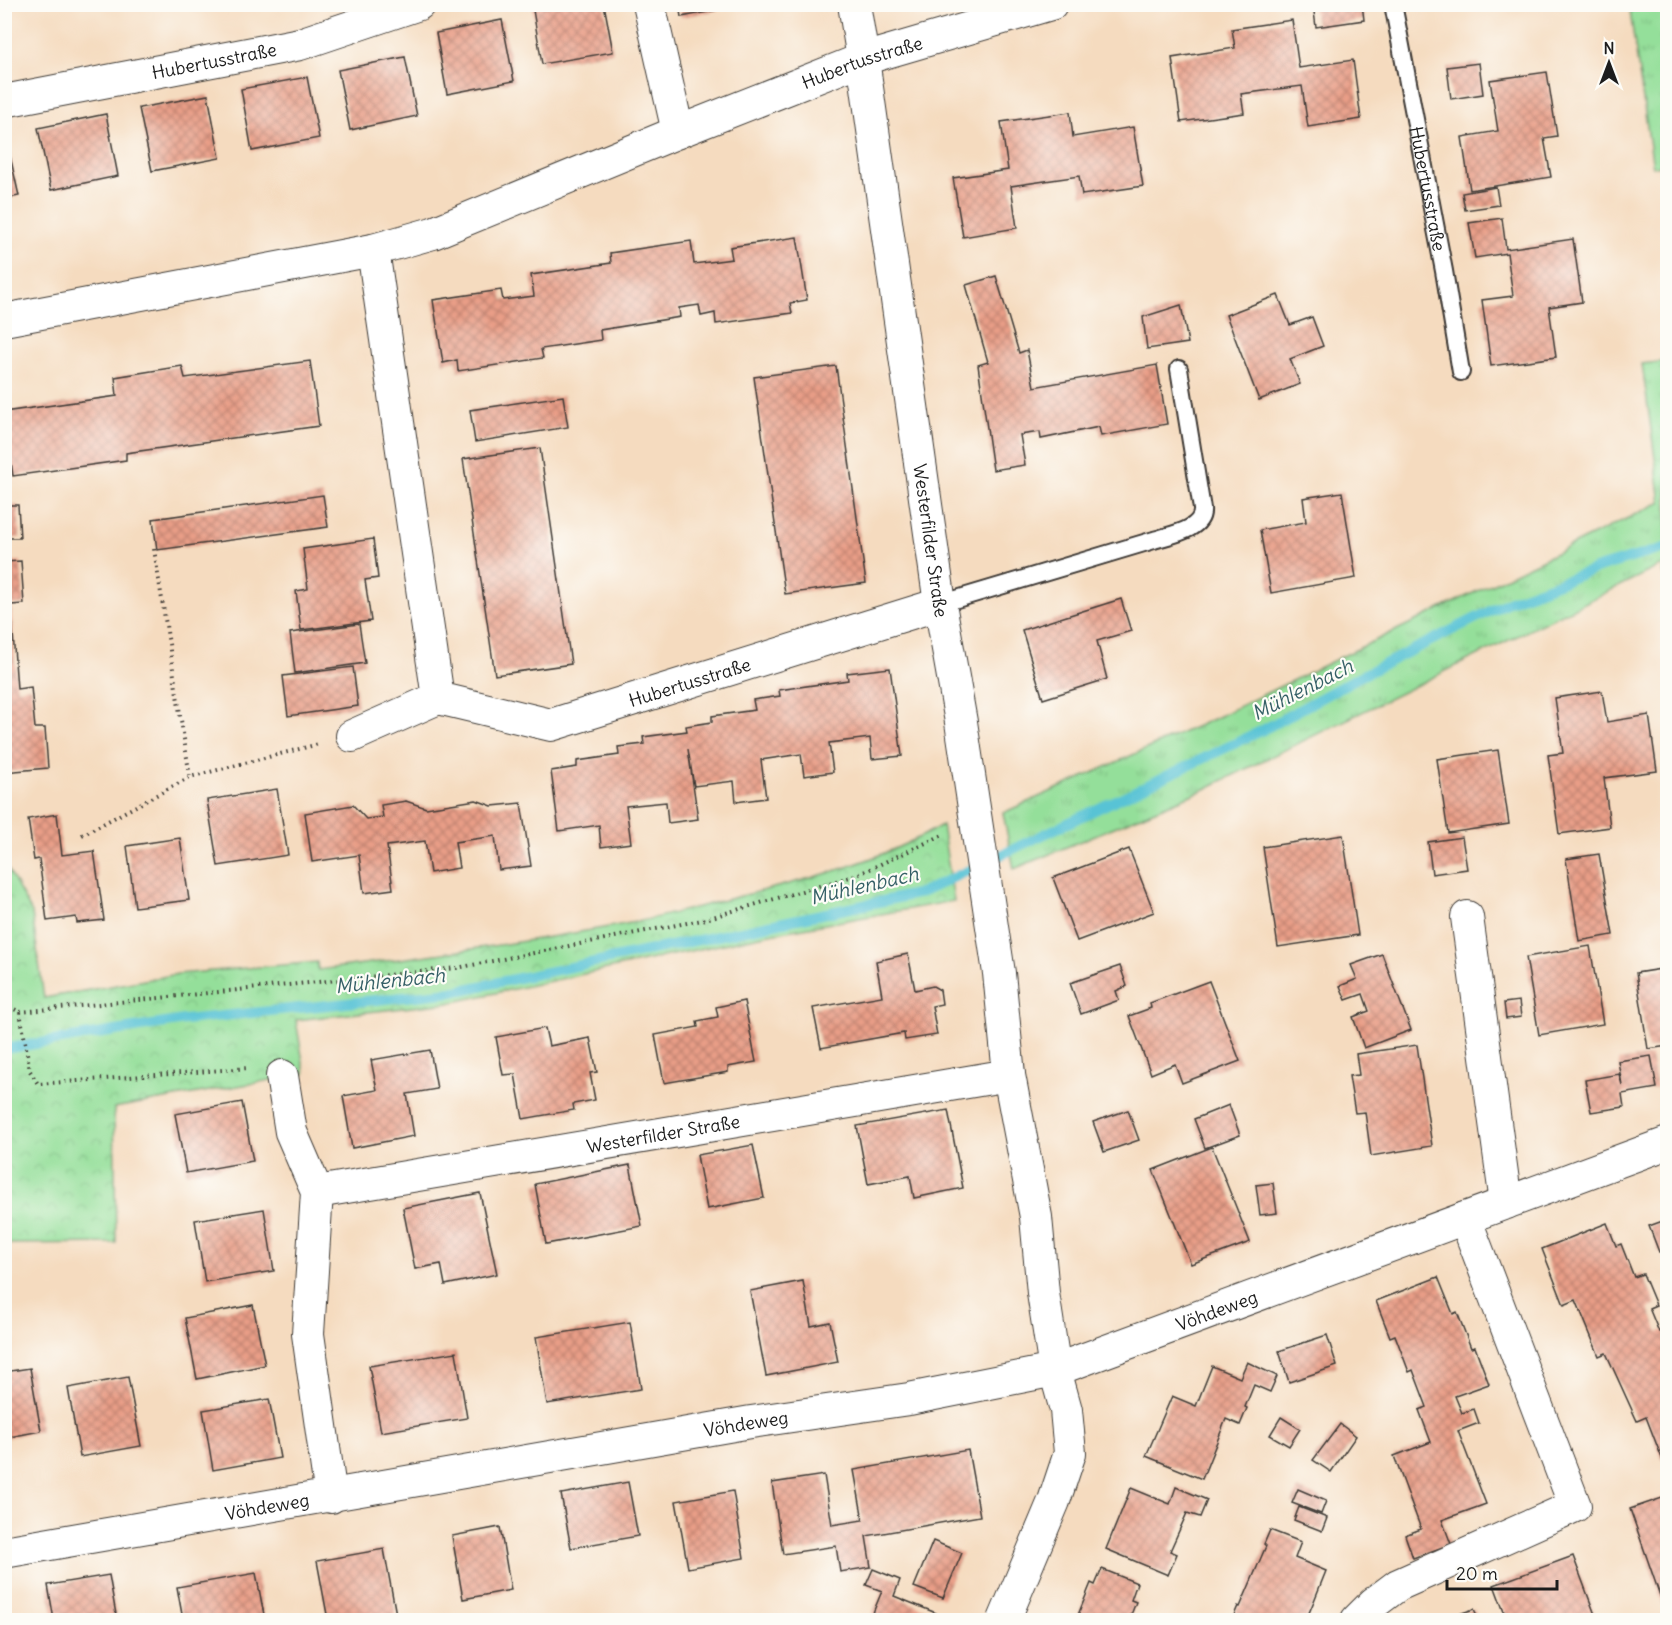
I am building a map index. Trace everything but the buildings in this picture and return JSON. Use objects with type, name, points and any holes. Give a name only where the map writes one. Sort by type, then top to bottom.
[{"type":"street","name":"Hubertusstraße","points":[[4,101],[300,44],[419,4]]},
{"type":"street","points":[[649,4],[678,132]]},
{"type":"street","name":"Westerfilder Straße","points":[[854,4],[940,604],[961,722],[999,973],[1010,1076],[1036,1217],[1043,1293],[1055,1370],[1065,1410],[1070,1453],[1054,1501],[1004,1620]]},
{"type":"street","name":"Hubertusstraße","points":[[4,320],[374,250],[433,233],[863,59],[1051,4]]},
{"type":"street","points":[[352,736],[438,698],[374,250]]},
{"type":"street","name":"Hubertusstraße","points":[[438,698],[551,725],[940,604]]},
{"type":"street","points":[[1467,916],[1506,1203]]},
{"type":"street","points":[[282,1076],[291,1132],[317,1192],[308,1334],[331,1497]]},
{"type":"street","name":"Westerfilder Straße","points":[[317,1192],[1010,1076]]},
{"type":"street","name":"Vöhdeweg","points":[[4,1552],[331,1497],[751,1422],[909,1400],[1055,1370],[1668,1143]]},
{"type":"street","points":[[1357,1620],[1378,1599],[1403,1582],[1575,1506],[1465,1218]]},
{"type":"lane","name":"Hubertusstraße","points":[[1393,4],[1461,372]]},
{"type":"lane","points":[[940,604],[1154,540],[1186,529],[1200,520],[1202,509],[1179,369]]},
{"type":"path","points":[[154,549],[190,777]]},
{"type":"path","points":[[82,835],[190,777],[352,736]]},
{"type":"path","points":[[4,1004],[20,1012],[457,968],[702,920],[857,875],[975,820]]},
{"type":"path","points":[[20,1012],[30,1071],[38,1084],[246,1067],[282,1076]]},
{"type":"green space","points":[[1629,5],[1667,5],[1667,163],[1653,167]]},
{"type":"green space","points":[[1667,361],[1667,585],[1662,565],[1203,790],[1014,869],[1003,813],[1213,719],[1661,502],[1642,364]]},
{"type":"green space","points":[[942,825],[954,901],[765,935],[449,1003],[296,1020],[305,1074],[114,1108],[116,1243],[5,1244],[4,862],[32,913],[44,998],[178,974],[317,962],[318,970],[517,942],[636,922],[790,884],[868,860]]},
{"type":"waterway","name":"Mühlenbach","points":[[4,1049],[184,1020],[452,992],[921,893],[1261,731],[1355,679],[1510,601],[1601,567],[1668,547]]}]
